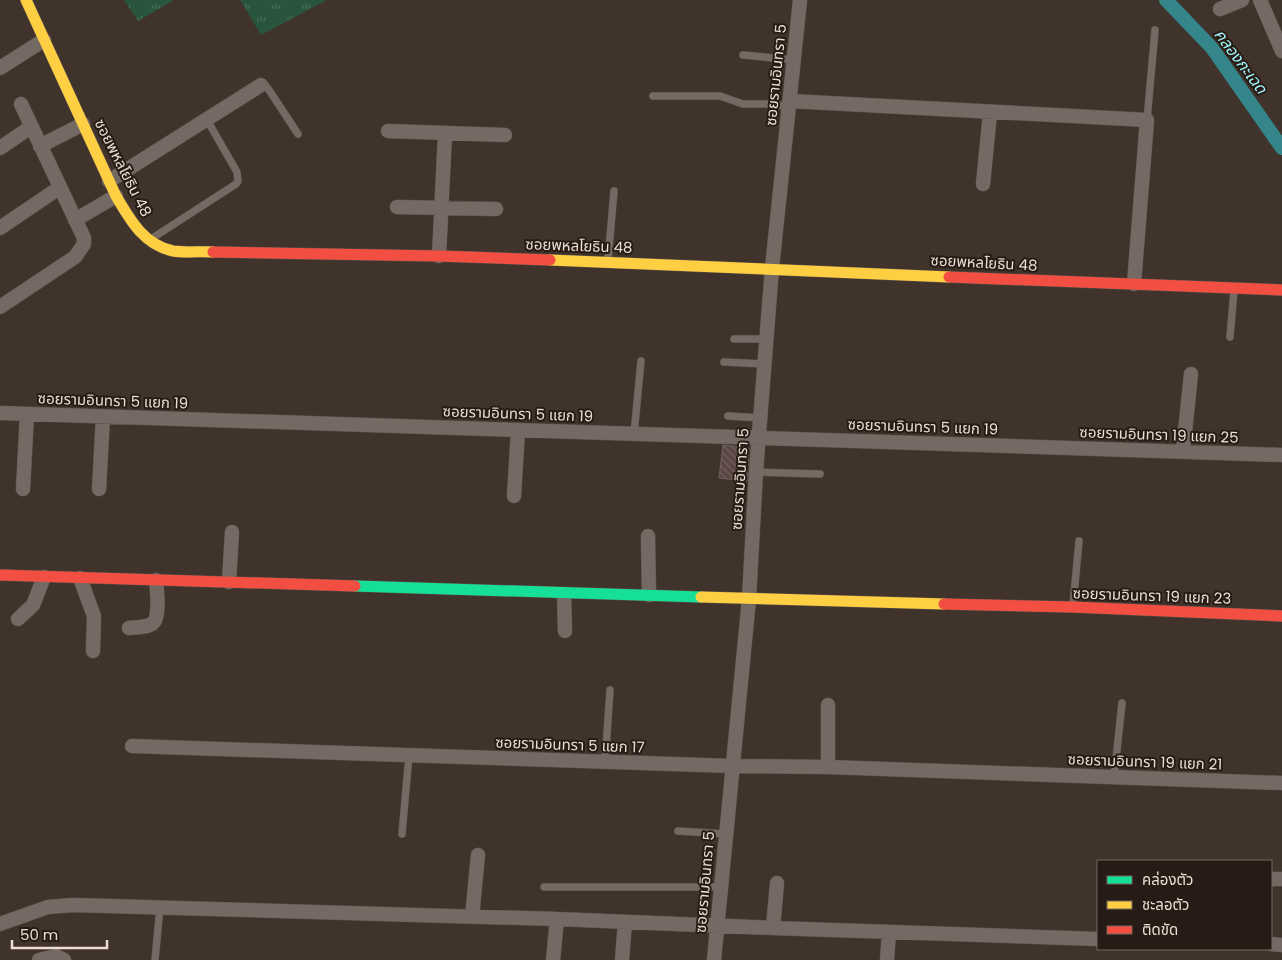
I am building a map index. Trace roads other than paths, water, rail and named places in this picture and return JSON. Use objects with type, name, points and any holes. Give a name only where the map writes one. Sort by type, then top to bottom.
[{"type":"street","name":"ซอยพหลโยธิน 48","points":[[26,0],[116,196],[133,225],[148,241],[159,247],[175,251],[439,256],[1282,290]]},
{"type":"street","name":"ซอยรามอินทรา 5","points":[[714,960],[749,599],[756,472],[772,268],[800,0]]},
{"type":"street","points":[[1220,9],[1242,0]]},
{"type":"street","points":[[1260,0],[1282,51]]},
{"type":"street","points":[[0,68],[44,40]]},
{"type":"street","points":[[109,181],[260,85]]},
{"type":"street","points":[[0,307],[75,258],[84,244],[84,238],[21,104]]},
{"type":"street","points":[[790,104],[1147,120],[1134,284]]},
{"type":"street","points":[[983,184],[990,113]]},
{"type":"street","points":[[40,146],[83,124]]},
{"type":"street","points":[[0,148],[31,127]]},
{"type":"street","points":[[388,131],[504,135]]},
{"type":"street","points":[[439,256],[445,134]]},
{"type":"street","points":[[0,228],[59,188]]},
{"type":"street","points":[[75,220],[116,196]]},
{"type":"street","points":[[397,207],[496,209]]},
{"type":"street","points":[[1182,451],[1191,374]]},
{"type":"street","name":"ซอยรามอินทรา 5 แยก 19","points":[[0,413],[1035,447]]},
{"type":"street","points":[[23,489],[27,414]]},
{"type":"street","points":[[99,489],[103,417]]},
{"type":"street","points":[[514,496],[518,430]]},
{"type":"street","name":"ซอยรามอินทรา 19 แยก 25","points":[[1035,447],[1282,455]]},
{"type":"street","points":[[229,582],[232,532]]},
{"type":"street","points":[[648,536],[649,595]]},
{"type":"street","points":[[0,575],[749,599]]},
{"type":"street","points":[[18,618],[32,605],[44,577]]},
{"type":"street","points":[[80,578],[94,616],[92,651]]},
{"type":"street","points":[[129,628],[148,626],[154,623],[157,617],[156,580]]},
{"type":"street","points":[[564,594],[565,631]]},
{"type":"street","name":"ซอยรามอินทรา 19 แยก 23","points":[[749,599],[1072,607],[1282,616]]},
{"type":"street","points":[[828,705],[828,766]]},
{"type":"street","name":"ซอยรามอินทรา 5 แยก 17","points":[[132,746],[1007,773]]},
{"type":"street","name":"ซอยรามอินทรา 19 แยก 21","points":[[1007,773],[1282,783]]},
{"type":"street","points":[[472,916],[478,855]]},
{"type":"street","points":[[773,928],[777,883]]},
{"type":"street","points":[[0,924],[48,907],[64,905],[472,916],[1097,939]]},
{"type":"street","points":[[553,960],[558,919]]},
{"type":"street","points":[[622,960],[625,922]]},
{"type":"street","points":[[886,960],[889,932]]},
{"type":"street","points":[[39,960],[56,956],[64,960]]},
{"type":"lane","points":[[1147,120],[1155,30]]},
{"type":"lane","points":[[743,56],[794,60]]},
{"type":"lane","points":[[260,85],[265,85],[269,90],[298,134]]},
{"type":"lane","points":[[653,96],[720,96],[743,104],[790,104]]},
{"type":"lane","points":[[148,241],[238,181],[237,172],[207,120]]},
{"type":"lane","points":[[608,262],[614,191]]},
{"type":"lane","points":[[1230,337],[1234,288]]},
{"type":"lane","points":[[734,339],[766,339]]},
{"type":"lane","points":[[634,434],[641,361]]},
{"type":"lane","points":[[724,362],[764,364]]},
{"type":"lane","points":[[728,416],[761,418]]},
{"type":"lane","points":[[756,472],[820,474]]},
{"type":"lane","points":[[1072,607],[1079,541]]},
{"type":"lane","points":[[605,762],[610,690]]},
{"type":"lane","points":[[1114,778],[1122,703]]},
{"type":"lane","points":[[402,834],[410,755]]},
{"type":"lane","points":[[678,830],[725,834]]},
{"type":"lane","points":[[544,887],[720,887]]},
{"type":"lane","points":[[156,960],[160,907]]},
{"type":"waterway","name":"คลองกะเฉด","points":[[1166,0],[1212,48],[1282,148]]}]
